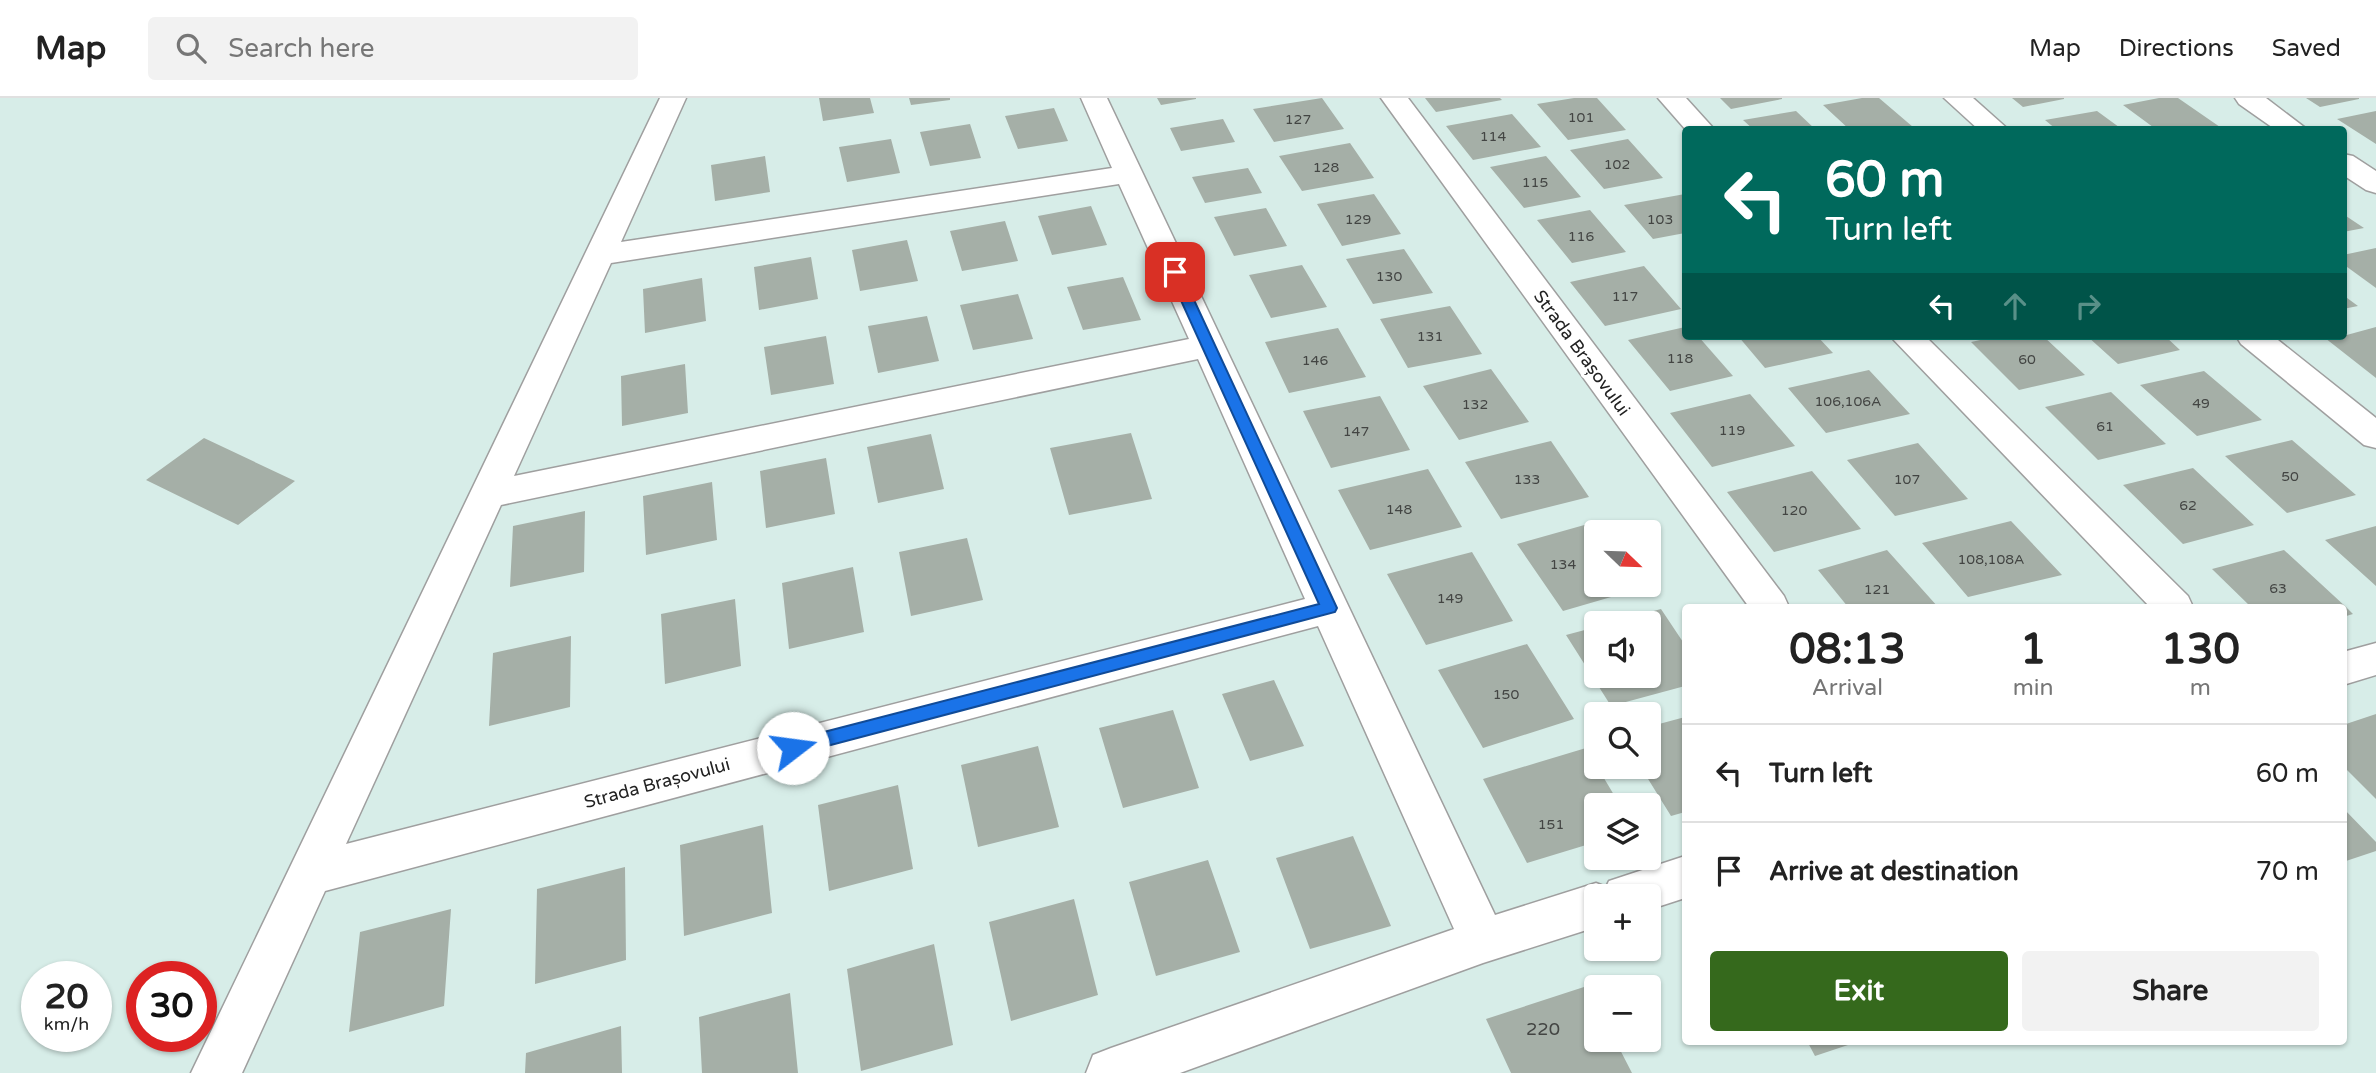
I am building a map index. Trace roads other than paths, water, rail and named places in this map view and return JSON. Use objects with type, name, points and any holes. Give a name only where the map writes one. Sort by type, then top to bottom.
[{"type":"street","points":[[216,1073],[673,98]]},
{"type":"street","points":[[1094,98],[1483,941]]},
{"type":"street","name":"Strada Brașovului","points":[[1394,98],[1768,604]]},
{"type":"street","points":[[1671,98],[1698,126]]},
{"type":"street","points":[[1957,98],[1991,126]]},
{"type":"street","points":[[2248,98],[2289,126]]},
{"type":"street","points":[[2347,165],[2376,184]]},
{"type":"street","points":[[599,255],[1129,174]]},
{"type":"street","points":[[1910,340],[2171,604]]},
{"type":"street","points":[[2257,340],[2376,436]]},
{"type":"street","points":[[487,495],[1209,346]]},
{"type":"street","name":"Strada Brașovului","points":[[310,874],[1329,608]]},
{"type":"street","points":[[2347,669],[2376,659]]},
{"type":"street","points":[[1661,885],[1682,878]]},
{"type":"street","points":[[1111,1073],[1483,941],[1584,909]]}]
